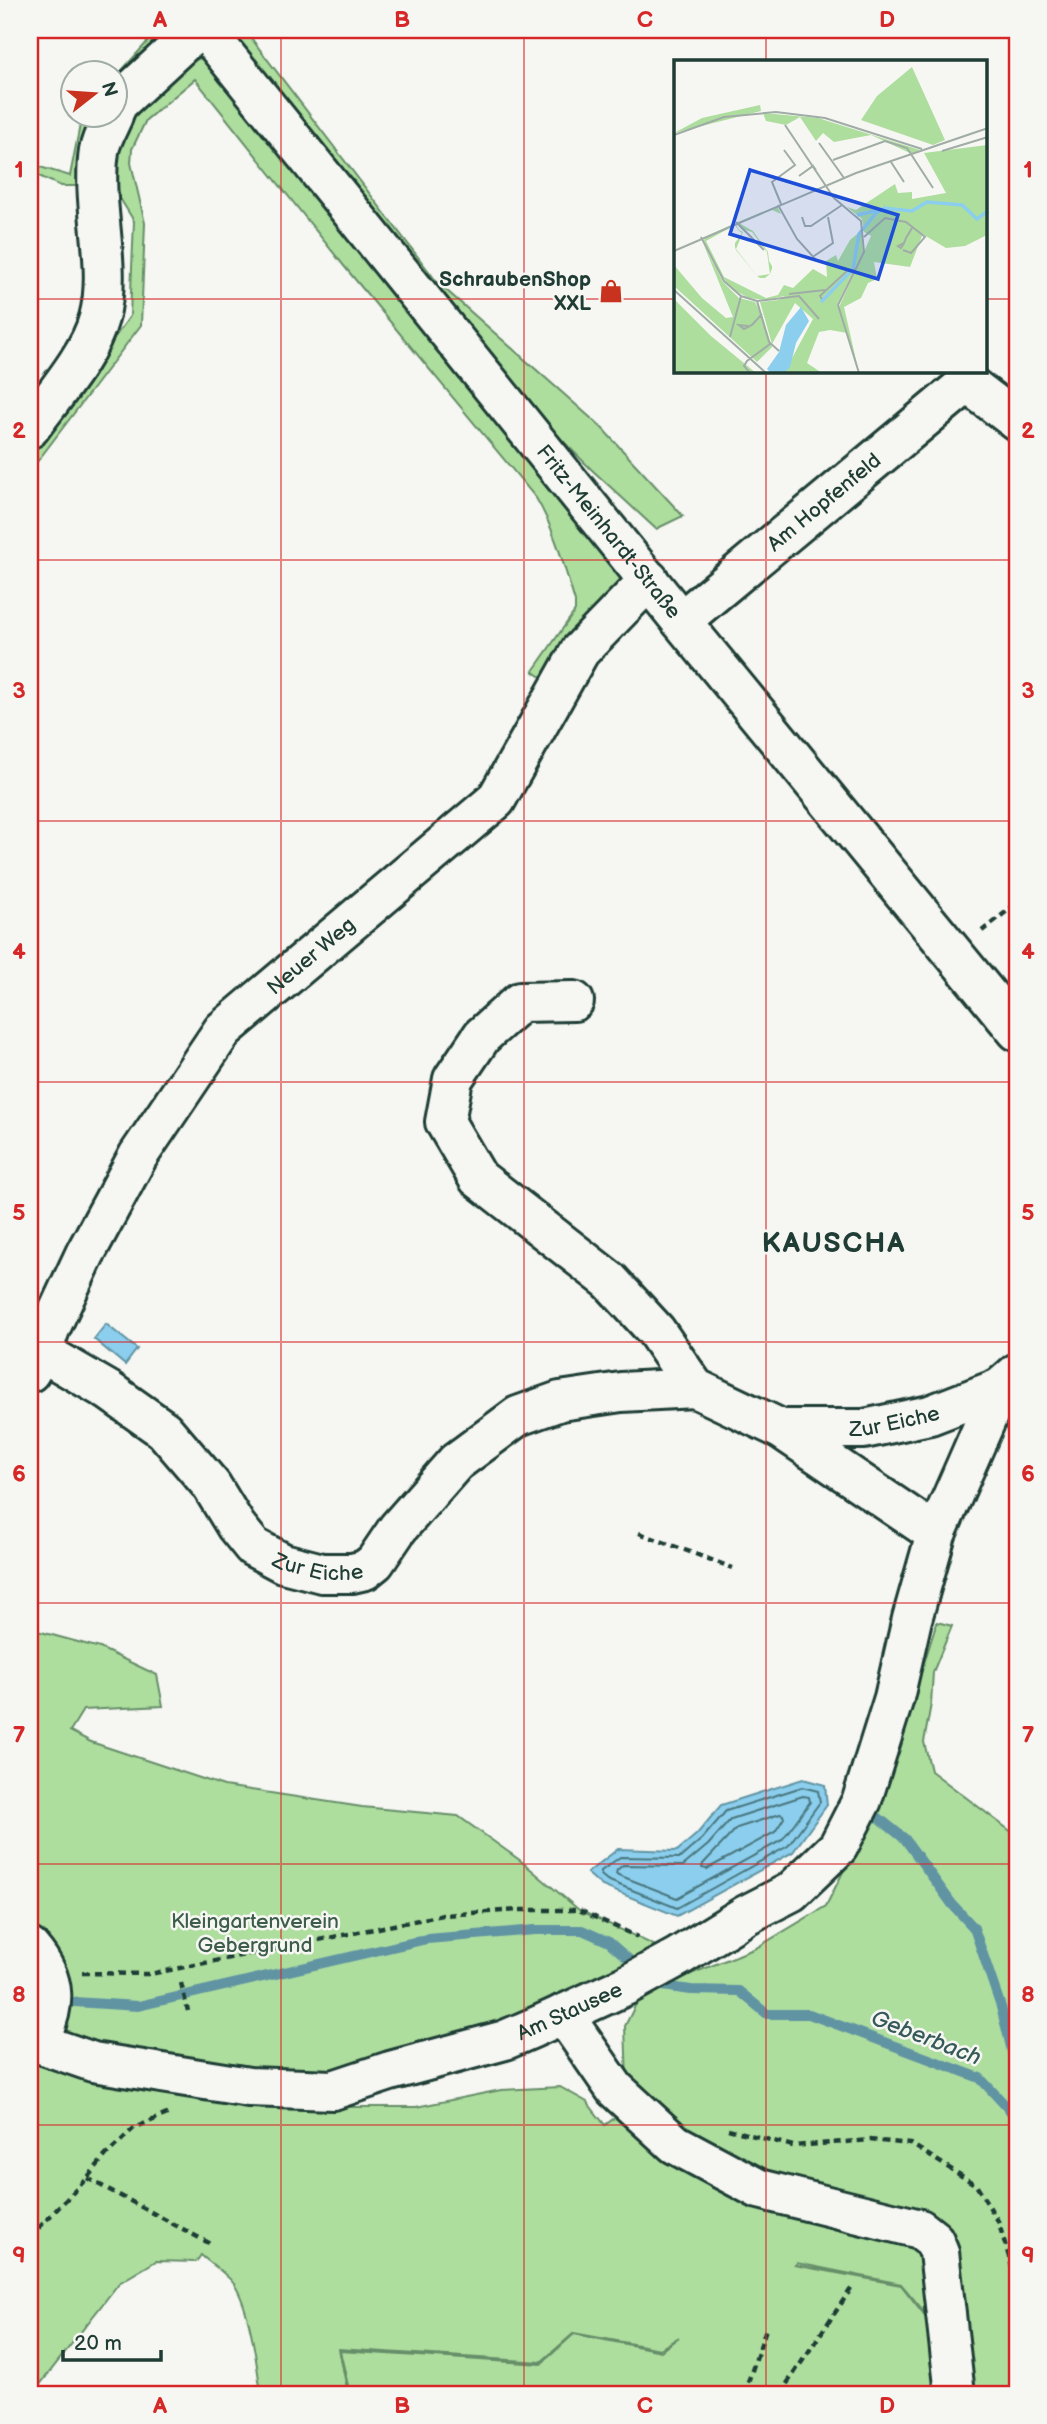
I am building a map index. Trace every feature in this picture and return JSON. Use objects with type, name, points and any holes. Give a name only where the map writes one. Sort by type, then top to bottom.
[{"type":"street","points":[[130,92],[197,30]]},
{"type":"street","name":"Fritz-Meinhardt-Straße","points":[[205,30],[681,621],[1017,1031]]},
{"type":"street","points":[[30,428],[84,352],[99,318],[103,285],[97,186],[99,148],[107,130]]},
{"type":"street","name":"Am Hopfenfeld","points":[[681,621],[961,377],[1017,421]]},
{"type":"street","name":"Neuer Weg","points":[[36,1362],[85,1254],[138,1156],[223,1030],[496,800],[580,651],[649,580]]},
{"type":"street","points":[[574,1002],[520,1002],[482,1036],[453,1079],[445,1122],[478,1178],[610,1281],[656,1331],[695,1388]]},
{"type":"street","name":"Zur Eiche","points":[[36,1362],[109,1391],[164,1430],[211,1485],[236,1526],[253,1547],[283,1563],[322,1573],[352,1573],[365,1570],[375,1562],[398,1528],[456,1462],[518,1416],[560,1401],[621,1392],[695,1388],[781,1429],[936,1534]]},
{"type":"street","name":"Zur Eiche","points":[[781,1429],[864,1429],[929,1415],[1009,1380]]},
{"type":"street","name":"Zur Eiche","points":[[912,1619],[936,1534],[1009,1380]]},
{"type":"street","name":"Am Stausee","points":[[34,2043],[93,2062],[249,2087],[333,2090],[390,2071],[505,2040],[625,1986],[746,1915],[791,1892],[838,1847],[857,1812],[894,1698],[912,1619]]},
{"type":"street","points":[[34,2043],[48,2023],[45,1979]]},
{"type":"street","points":[[563,2014],[615,2089],[675,2144],[759,2189],[920,2230],[934,2240],[939,2252],[955,2394]]},
{"type":"path","points":[[954,954],[1017,903]]},
{"type":"path","points":[[639,1533],[733,1568]]},
{"type":"path","points":[[45,1979],[150,1974],[443,1915],[519,1910],[579,1910],[670,1961]]},
{"type":"path","points":[[181,1983],[188,2011]]},
{"type":"path","points":[[30,2237],[134,2128],[174,2111]]},
{"type":"path","points":[[718,2126],[793,2146],[870,2140],[911,2144],[976,2185],[998,2221],[1017,2283]]},
{"type":"path","points":[[87,2178],[209,2243]]},
{"type":"path","points":[[780,2394],[853,2286]]},
{"type":"path","points":[[744,2394],[767,2326]]},
{"type":"path","points":[[514,2391],[535,2394]]},
{"type":"green space","points":[[158,30],[169,30],[130,77],[130,61]]},
{"type":"green space","points":[[225,30],[245,30],[437,282],[601,427],[683,516],[656,529],[527,405]]},
{"type":"green space","points":[[206,57],[622,577],[566,653],[550,683],[533,671],[575,611],[575,602],[554,535],[536,498],[344,266],[195,79],[146,120],[132,149],[131,163],[145,223],[141,325],[30,471],[30,456],[130,316],[134,221],[113,187],[116,134],[119,130],[130,130],[130,118],[175,65]]},
{"type":"green space","points":[[79,130],[96,130],[87,186],[61,186],[30,172],[30,164],[70,176]]},
{"type":"green space","points":[[937,1622],[952,1626],[933,1672],[924,1742],[931,1771],[1017,1836],[1017,2394],[942,2394],[932,2321],[901,2284],[797,2263],[795,2265],[901,2285],[930,2322],[939,2394],[350,2394],[340,2351],[541,2364],[574,2334],[661,2351],[679,2337],[660,2349],[574,2333],[541,2362],[339,2349],[348,2394],[261,2394],[252,2337],[240,2294],[223,2272],[201,2255],[196,2262],[156,2261],[119,2283],[38,2387],[30,2389],[30,2053],[283,2107],[416,2107],[501,2090],[560,2087],[587,2102],[605,2125],[628,2108],[625,2026],[641,1994],[756,1948],[826,1906],[858,1842],[895,1755]]},
{"type":"green space","name":"Kleingartenverein Gebergrund","points":[[30,1629],[100,1648],[157,1675],[163,1706],[83,1710],[70,1731],[91,1742],[224,1786],[362,1807],[458,1816],[521,1861],[579,1910],[658,1947],[577,1992],[454,2043],[326,2079],[251,2075],[30,2031]]},
{"type":"water","points":[[106,1324],[137,1349],[125,1365],[94,1339]]},
{"type":"water","points":[[803,1779],[825,1785],[827,1805],[793,1852],[677,1916],[602,1886],[587,1873],[618,1849],[677,1851],[697,1834],[721,1805]]},
{"type":"waterway","points":[[865,1811],[875,1815],[905,1839],[952,1904],[974,1928],[1001,2007],[1017,2071]]},
{"type":"waterway","points":[[58,2001],[138,2006],[427,1939],[535,1930],[582,1930],[609,1942],[641,1970]]},
{"type":"waterway","name":"Geberbach","points":[[654,1983],[691,1990],[739,1991],[767,2014],[809,2014],[980,2078],[1017,2118]]},
{"type":"place","name":"SchraubenShop XXL","points":[[611,291]]},
{"type":"district","name":"KAUSCHA","points":[[834,1243]]}]
